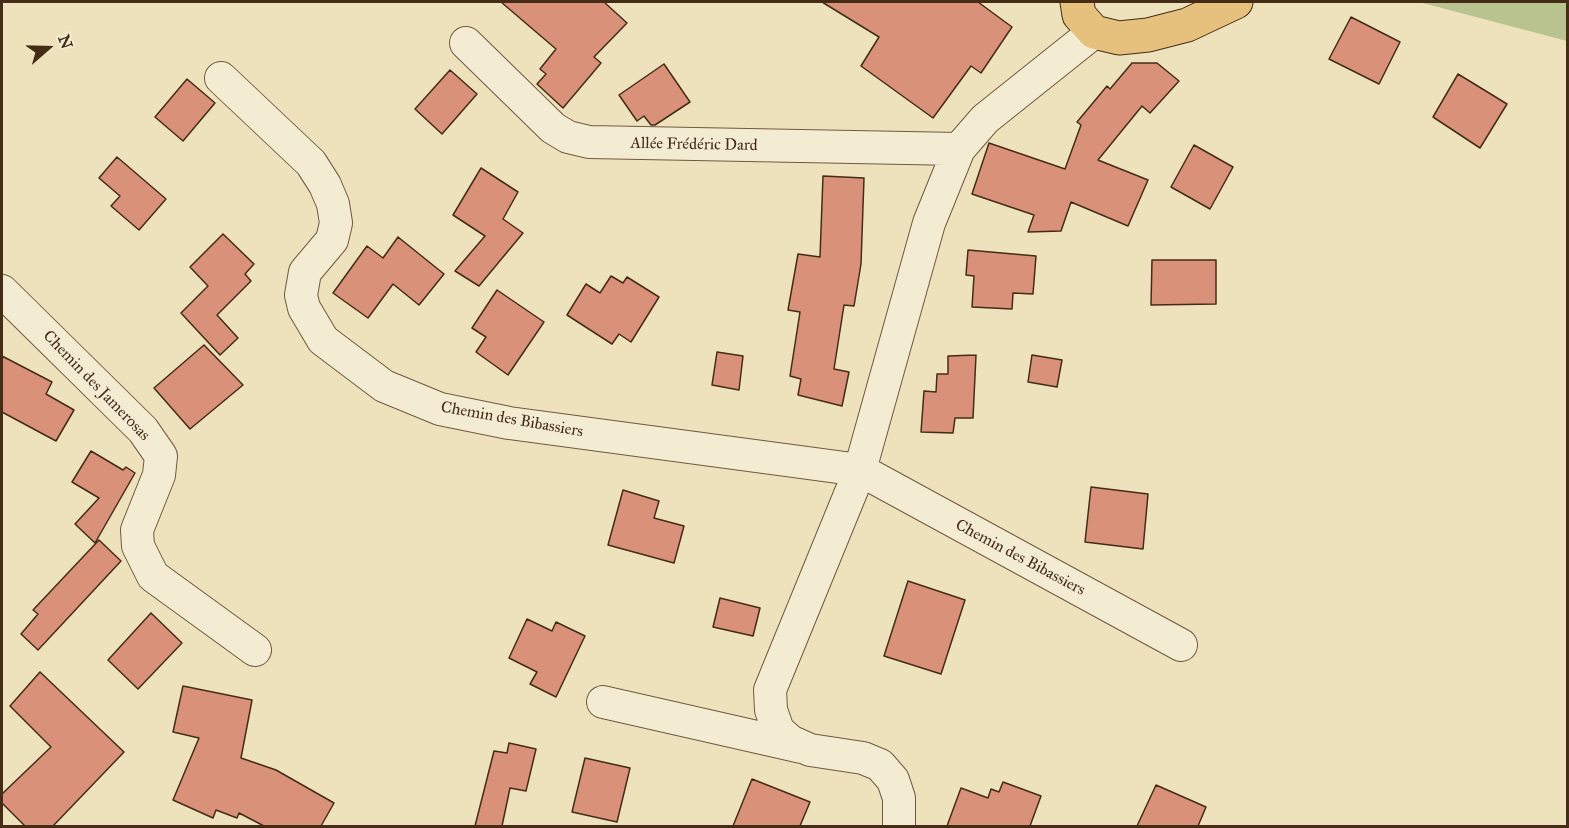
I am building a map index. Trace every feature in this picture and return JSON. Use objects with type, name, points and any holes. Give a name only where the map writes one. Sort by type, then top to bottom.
[{"type":"main road","points":[[1077,2],[1079,15],[1094,32],[1119,38],[1148,35],[1187,25],[1236,2]]},
{"type":"street","points":[[810,750],[790,741],[778,730],[771,710],[770,690],[860,470],[928,223],[959,149],[985,119],[1094,32]]},
{"type":"street","name":"Allée Frédéric Dard","points":[[466,43],[553,128],[568,137],[589,142],[959,149]]},
{"type":"street","name":"Chemin des Bibassiers","points":[[221,78],[310,163],[325,185],[333,204],[336,223],[332,240],[305,272],[301,295],[304,308],[323,340],[384,386],[440,409],[509,423],[860,470],[1181,645]]},
{"type":"street","name":"Chemin des Jamerosas","points":[[2,291],[143,430],[161,456],[159,475],[137,530],[138,546],[153,576],[255,650]]},
{"type":"street","points":[[603,702],[810,750],[862,758],[880,765],[893,780],[899,798],[899,826]]},
{"type":"green space","points":[[1419,2],[1567,2],[1567,41]]},
{"type":"building","points":[[501,2],[604,2],[627,23],[594,57],[601,63],[563,108],[537,84],[546,74],[540,69],[556,49]]},
{"type":"building","points":[[822,2],[978,2],[1012,27],[981,73],[971,66],[933,118],[861,66],[879,37]]},
{"type":"building","points":[[1351,17],[1400,42],[1379,84],[1329,59]]},
{"type":"building","points":[[1132,63],[1157,63],[1179,81],[1150,113],[1142,106],[1098,160],[1148,180],[1128,226],[1071,202],[1061,231],[1028,232],[1034,215],[972,194],[989,143],[1065,169],[1081,125],[1077,122],[1107,86],[1110,89]]},
{"type":"building","points":[[664,64],[690,102],[655,125],[651,125],[644,116],[637,121],[619,95]]},
{"type":"building","points":[[450,70],[477,94],[442,134],[415,109]]},
{"type":"building","points":[[1458,74],[1507,104],[1480,148],[1433,117]]},
{"type":"building","points":[[187,79],[215,103],[183,141],[155,117]]},
{"type":"building","points":[[1194,145],[1233,167],[1210,209],[1171,187]]},
{"type":"building","points":[[117,157],[166,199],[139,230],[111,206],[120,196],[99,178]]},
{"type":"building","points":[[481,168],[518,192],[503,219],[523,233],[479,286],[455,271],[485,236],[453,215]]},
{"type":"building","points":[[823,176],[864,178],[861,264],[854,306],[844,305],[834,369],[849,372],[842,406],[798,395],[801,379],[790,376],[800,312],[788,310],[798,254],[820,257]]},
{"type":"building","points":[[223,234],[254,264],[245,274],[251,281],[217,315],[238,338],[220,355],[181,313],[208,286],[190,267]]},
{"type":"building","points":[[398,237],[444,274],[419,305],[393,284],[368,318],[333,293],[367,246],[383,258]]},
{"type":"building","points":[[968,250],[1036,256],[1033,294],[1013,293],[1012,309],[972,307],[974,276],[966,275]]},
{"type":"building","points":[[1152,260],[1216,260],[1216,304],[1151,305]]},
{"type":"building","points":[[611,276],[623,283],[627,277],[659,297],[631,342],[619,334],[612,344],[567,315],[586,284],[600,293]]},
{"type":"building","points":[[497,290],[544,322],[508,375],[476,352],[486,337],[472,328]]},
{"type":"building","points":[[204,345],[243,385],[190,429],[154,388]]},
{"type":"building","points":[[717,352],[743,356],[739,390],[712,385]]},
{"type":"building","points":[[976,355],[973,418],[955,418],[953,433],[921,432],[924,391],[936,392],[937,374],[948,374],[948,356]]},
{"type":"building","points":[[1032,355],[1062,360],[1057,387],[1028,382]]},
{"type":"building","points":[[2,356],[52,382],[46,394],[74,410],[56,441],[2,412]]},
{"type":"building","points":[[91,451],[123,470],[126,467],[135,473],[95,543],[75,524],[99,498],[72,482]]},
{"type":"building","points":[[1091,487],[1148,494],[1143,549],[1085,542]]},
{"type":"building","points":[[623,490],[659,501],[654,518],[684,526],[674,563],[608,545]]},
{"type":"building","points":[[99,540],[121,561],[38,650],[21,634],[38,614],[33,610]]},
{"type":"building","points":[[908,581],[965,600],[941,674],[884,656]]},
{"type":"building","points":[[720,598],[760,608],[753,636],[713,627]]},
{"type":"building","points":[[151,613],[182,643],[138,689],[108,660]]},
{"type":"building","points":[[527,619],[552,631],[556,622],[585,636],[556,697],[530,684],[537,672],[509,658]]},
{"type":"building","points":[[40,672],[124,752],[53,826],[25,826],[2,803],[2,794],[51,747],[10,706]]},
{"type":"building","points":[[183,686],[252,700],[241,758],[276,770],[334,803],[321,826],[264,826],[239,813],[237,818],[216,810],[213,818],[173,800],[199,738],[173,732]]},
{"type":"building","points":[[509,743],[536,749],[526,791],[510,788],[502,826],[475,826],[494,751],[507,753]]},
{"type":"building","points":[[585,758],[630,768],[617,822],[572,812]]},
{"type":"building","points":[[752,779],[810,802],[800,826],[733,826]]},
{"type":"building","points":[[1003,782],[1041,796],[1030,826],[947,826],[961,788],[988,798],[991,789],[999,792]]},
{"type":"building","points":[[1156,785],[1206,807],[1198,826],[1137,826]]}]
